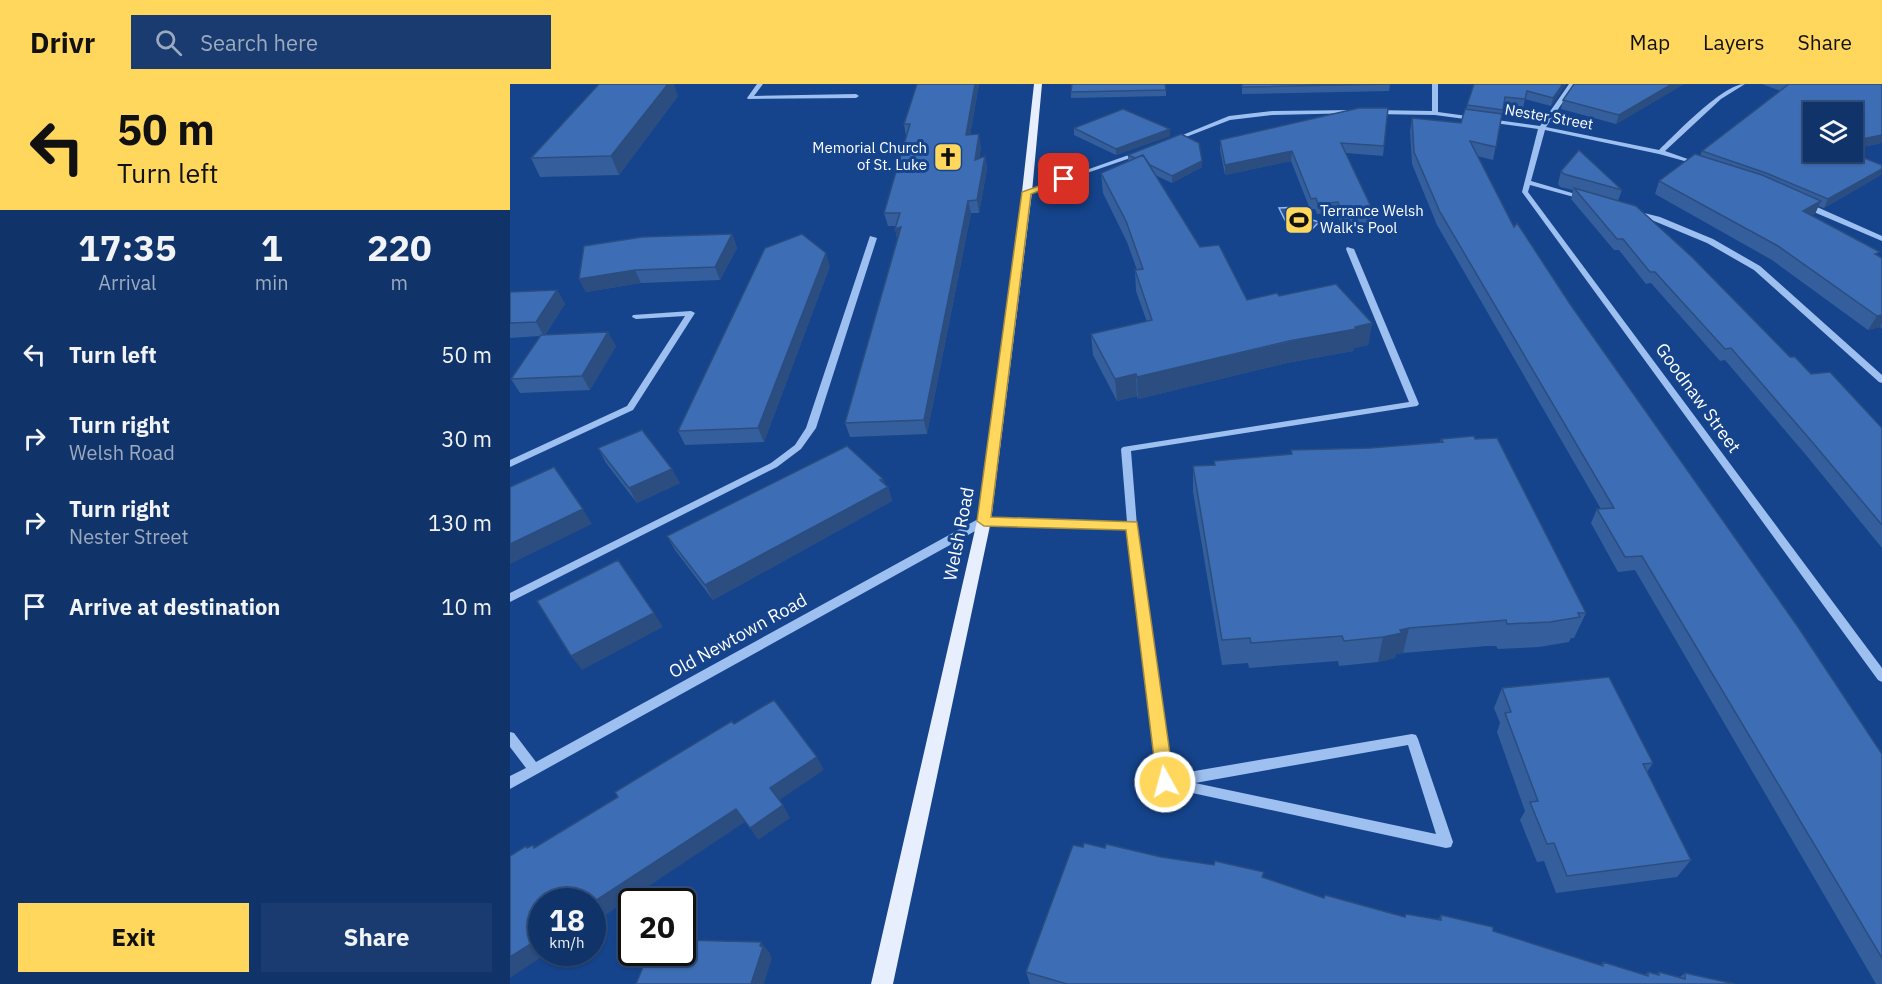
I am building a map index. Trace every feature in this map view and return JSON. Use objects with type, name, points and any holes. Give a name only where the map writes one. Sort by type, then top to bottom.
[{"type":"main road","name":"Welsh Road","points":[[882,984],[984,521],[1038,84]]},
{"type":"street","points":[[760,84],[750,99],[856,96]]},
{"type":"street","points":[[1435,84],[1435,113]]},
{"type":"street","points":[[1572,84],[1542,128],[1528,182],[1591,200]]},
{"type":"street","points":[[1660,152],[1719,98],[1742,84]]},
{"type":"street","points":[[1163,143],[1228,118],[1273,113],[1358,112]]},
{"type":"street","name":"Nester Street","points":[[1369,112],[1435,113],[1542,128],[1660,152],[1704,166]]},
{"type":"street","points":[[1026,192],[1153,148]]},
{"type":"street","name":"Goodnaw Street","points":[[1528,182],[1526,192],[1882,677]]},
{"type":"street","points":[[1800,203],[1882,239]]},
{"type":"street","points":[[1624,209],[1658,219],[1710,240],[1756,268],[1882,380]]},
{"type":"street","points":[[510,598],[774,465],[798,447],[811,428],[873,238]]},
{"type":"street","points":[[1165,782],[1132,525],[1126,449],[1414,404],[1350,249]]},
{"type":"street","points":[[510,464],[630,408],[691,313],[636,317]]},
{"type":"street","points":[[984,521],[1132,525]]},
{"type":"street","name":"Old Newtown Road","points":[[510,783],[984,521]]},
{"type":"street","points":[[510,736],[534,769]]},
{"type":"street","points":[[1412,739],[1446,842],[1423,837],[1165,782],[1412,739]]},
{"type":"water","name":"Terrance Welsh Walk's Pool","points":[[1300,207],[1306,218],[1319,222],[1309,232],[1288,226],[1279,208]]},
{"type":"building","points":[[599,84],[668,84],[611,156],[531,158]]},
{"type":"building","points":[[917,84],[975,84],[966,135],[979,134],[975,160],[985,156],[977,200],[968,201],[924,420],[845,423],[901,227],[895,229],[900,213],[884,213],[910,124],[904,124]]},
{"type":"building","points":[[1072,84],[1165,84],[1166,90],[1071,92]]},
{"type":"building","points":[[1242,84],[1390,84],[1242,87]]},
{"type":"building","points":[[1474,84],[1563,84],[1553,98],[1527,91],[1525,99],[1505,97],[1503,110],[1467,105]]},
{"type":"building","points":[[1574,84],[1672,84],[1619,115],[1563,100]]},
{"type":"building","points":[[1789,84],[1882,84],[1882,135],[1863,139],[1863,102],[1803,102],[1803,162],[1863,162],[1863,158],[1882,165],[1882,169],[1828,199],[1766,173],[1702,151]]},
{"type":"building","points":[[1359,108],[1388,108],[1384,146],[1341,143],[1373,211],[1342,213],[1338,202],[1318,204],[1316,198],[1311,199],[1292,151],[1225,165],[1220,140]]},
{"type":"building","points":[[1123,109],[1170,129],[1116,149],[1074,128]]},
{"type":"building","points":[[1465,109],[1502,114],[1496,147],[1470,141],[1514,227],[1517,223],[1570,304],[1798,627],[1882,754],[1882,958],[1642,556],[1625,557],[1597,509],[1614,508],[1440,212],[1414,152],[1412,118],[1461,123]]},
{"type":"building","points":[[1181,134],[1199,143],[1202,161],[1172,176],[1150,165],[1143,155],[1135,158],[1128,155]]},
{"type":"building","points":[[1579,150],[1622,190],[1564,174],[1561,171]]},
{"type":"building","points":[[1695,154],[1762,175],[1821,201],[1803,211],[1880,252],[1875,254],[1882,258],[1882,315],[1877,316],[1778,246],[1659,181]]},
{"type":"building","points":[[1143,155],[1200,247],[1219,245],[1247,300],[1336,284],[1372,323],[1355,327],[1356,329],[1289,341],[1137,377],[1136,374],[1115,379],[1091,334],[1152,320],[1135,270],[1143,269],[1126,221],[1101,173]]},
{"type":"building","points":[[1574,188],[1636,206],[1692,257],[1790,357],[1795,357],[1811,374],[1830,372],[1882,428],[1882,525],[1731,348],[1725,349],[1655,272],[1650,272],[1623,239],[1617,239]]},
{"type":"building","points":[[732,234],[715,267],[635,270],[579,279],[584,246],[642,237]]},
{"type":"building","points":[[802,234],[826,253],[758,428],[678,431],[765,248]]},
{"type":"building","points":[[557,290],[536,322],[510,323],[510,292]]},
{"type":"building","points":[[608,332],[582,376],[511,379],[541,335]]},
{"type":"building","points":[[642,430],[672,469],[629,488],[598,448]]},
{"type":"building","points":[[1474,436],[1475,439],[1497,438],[1586,613],[1578,613],[1580,617],[1550,622],[1507,624],[1506,620],[1409,628],[1400,630],[1402,633],[1383,637],[1344,641],[1342,636],[1251,643],[1250,638],[1222,640],[1193,466],[1215,465],[1214,461],[1292,454],[1291,450],[1370,448],[1443,442],[1441,439]]},
{"type":"building","points":[[847,446],[883,479],[880,480],[888,487],[705,585],[667,536]]},
{"type":"building","points":[[554,467],[583,509],[510,544],[510,487]]},
{"type":"building","points":[[618,560],[654,613],[571,656],[537,601]]},
{"type":"building","points":[[1609,677],[1653,763],[1643,764],[1691,860],[1567,876],[1554,843],[1547,844],[1530,802],[1538,801],[1505,713],[1511,712],[1502,688]]},
{"type":"building","points":[[774,700],[817,757],[770,788],[783,805],[750,828],[736,809],[606,894],[606,888],[528,888],[528,946],[510,957],[510,856],[526,846],[527,848],[533,845],[534,848],[618,797],[615,792],[732,721],[734,724]]},
{"type":"building","points":[[1084,843],[1105,848],[1106,844],[1161,857],[1214,865],[1215,861],[1264,872],[1262,877],[1324,898],[1325,895],[1405,917],[1406,914],[1441,920],[1441,915],[1493,927],[1493,931],[1603,966],[1603,962],[1648,976],[1648,972],[1659,975],[1659,972],[1685,979],[1685,973],[1735,984],[1067,984],[1026,972],[1073,845],[1083,847]]},
{"type":"building","points":[[696,940],[761,942],[760,946],[763,947],[751,984],[636,984],[643,966],[696,966]]},
{"type":"place","name":"Memorial Church of St. Luke","points":[[948,157]]},
{"type":"place","name":"Terrance Welsh Walk's Pool","points":[[1299,220]]},
{"type":"route","points":[[1064,179],[1026,192],[984,521],[1132,525],[1165,782]]}]
